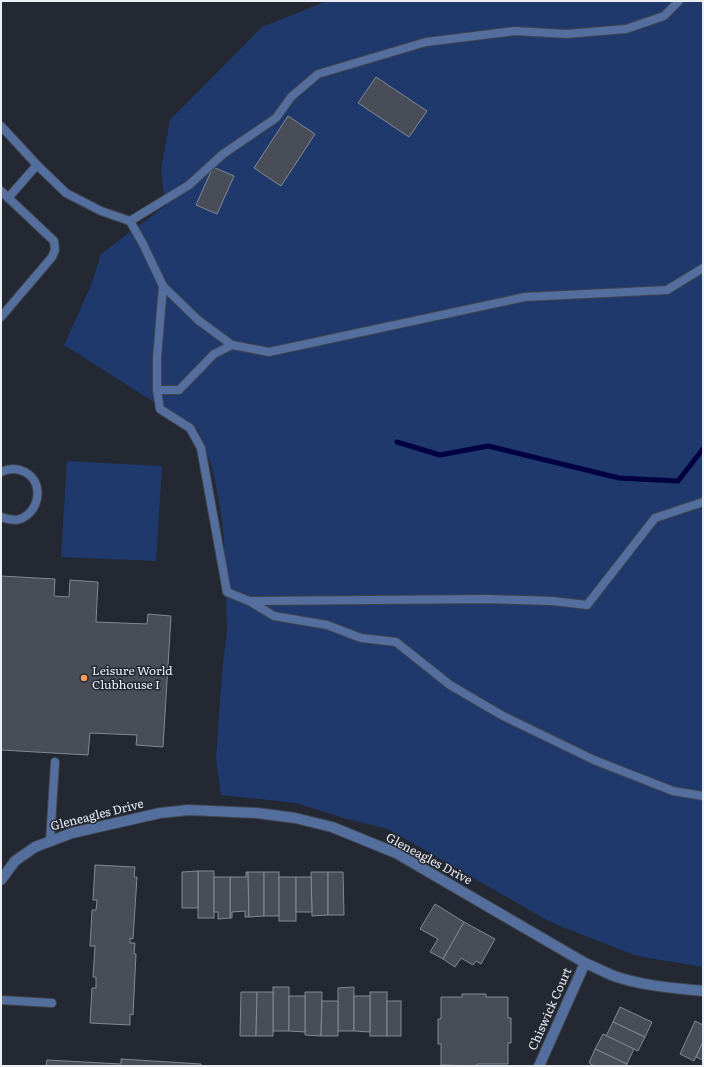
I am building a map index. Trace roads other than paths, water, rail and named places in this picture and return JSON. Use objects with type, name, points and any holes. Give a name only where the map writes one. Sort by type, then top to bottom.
[{"type":"street","name":"Gleneagles Drive","points":[[1,880],[15,861],[35,847],[72,833],[131,819],[160,813],[189,810],[257,813],[294,818],[332,827],[396,853],[585,963],[613,975],[644,984],[703,991]]},
{"type":"street","name":"Chiswick Court","points":[[539,1066],[585,963]]},
{"type":"lane","points":[[130,222],[189,185],[223,154],[276,118],[291,97],[318,74],[426,42],[515,32],[566,34],[626,29],[664,16],[679,1]]},
{"type":"lane","points":[[1,126],[37,165],[66,192],[101,211],[130,222],[143,244],[163,286],[198,320],[232,345],[269,352],[525,297],[667,290],[703,268]]},
{"type":"lane","points":[[8,198],[37,165]]},
{"type":"lane","points":[[1,191],[54,241],[55,250],[52,256],[1,317]]},
{"type":"lane","points":[[163,286],[157,358],[157,390],[160,409],[190,428],[201,448],[227,592],[249,601],[274,616],[327,625],[361,638],[396,642],[450,685],[503,716],[594,760],[673,791],[703,796]]},
{"type":"lane","points":[[157,390],[179,390],[214,354],[232,345]]},
{"type":"lane","points":[[1,472],[11,469],[20,470],[28,474],[34,480],[38,488],[38,497],[36,505],[24,518],[8,520],[1,517]]},
{"type":"lane","points":[[249,601],[488,599],[552,601],[587,605],[655,518],[703,502]]},
{"type":"lane","points":[[50,841],[55,762]]},
{"type":"lane","points":[[1,1000],[52,1003]]},
{"type":"waterway","points":[[397,442],[440,455],[488,446],[619,478],[678,481],[703,449]]},
{"type":"place","name":"Leisure World Clubhouse I","points":[[84,678]]}]
